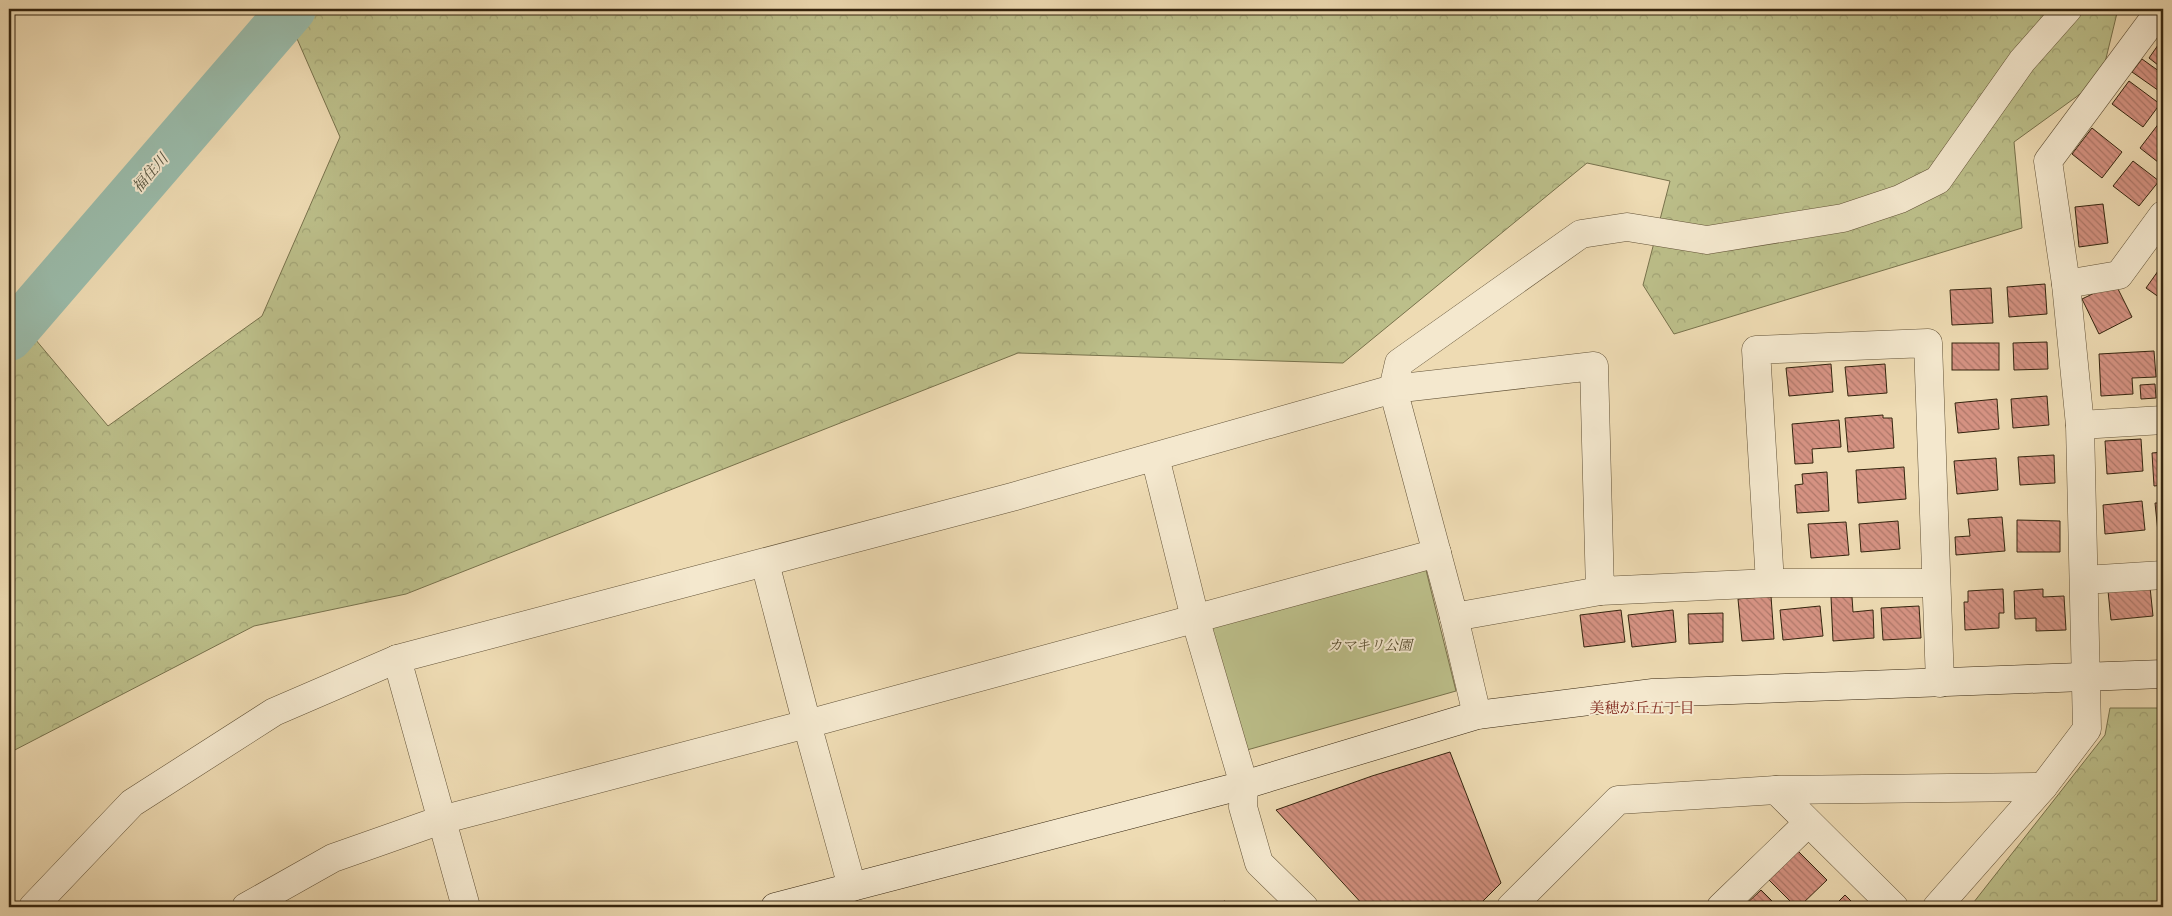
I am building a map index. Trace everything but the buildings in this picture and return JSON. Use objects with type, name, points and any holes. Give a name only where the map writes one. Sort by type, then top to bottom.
[{"type":"street","points":[[1477,715],[1454,617],[1392,389],[1399,363],[1581,234],[1627,227],[1708,240],[1843,218],[1900,199],[1938,180],[2022,61],[2068,9]]},
{"type":"street","points":[[1937,907],[2044,787],[2087,728],[2080,425],[2066,284],[2048,161],[2155,17],[2163,10]]},
{"type":"street","points":[[2066,284],[2119,275],[2163,215]]},
{"type":"street","points":[[1770,583],[1756,350],[1928,343],[1940,683]]},
{"type":"street","points":[[47,902],[132,803],[274,712],[397,659],[1155,457],[1392,389],[1594,366],[1600,592]]},
{"type":"street","points":[[2080,425],[2163,420]]},
{"type":"street","points":[[1155,457],[1195,618],[1244,785],[1243,807],[1259,863],[1304,907]]},
{"type":"street","points":[[246,907],[333,858],[441,820],[807,724],[1436,553]]},
{"type":"street","points":[[765,562],[852,887]]},
{"type":"street","points":[[2084,580],[2163,576]]},
{"type":"street","points":[[1454,617],[1600,592],[1770,583],[1936,583]]},
{"type":"street","points":[[397,659],[466,907]]},
{"type":"street","points":[[774,907],[1244,785],[1477,715],[1653,693],[2163,674]]},
{"type":"street","points":[[1511,907],[1618,800],[1776,790],[2044,787]]},
{"type":"street","points":[[1776,790],[1894,907]]},
{"type":"street","points":[[1721,907],[1808,823]]},
{"type":"green space","points":[[284,9],[2118,9],[2101,79],[2014,142],[2022,228],[1674,334],[1643,285],[1670,181],[1587,163],[1343,363],[1018,353],[406,594],[254,626],[9,753],[9,308],[108,426],[262,316],[340,137]]},
{"type":"green space","name":"カマキリ公園","points":[[1423,558],[1456,691],[1247,750],[1210,622]]},
{"type":"green space","points":[[2110,708],[2163,708],[2163,907],[1970,907],[2105,735]]},
{"type":"waterway","name":"福住川","points":[[9,337],[292,9]]},
{"type":"district","name":"美穂が丘五丁目","points":[[1642,708]]}]
